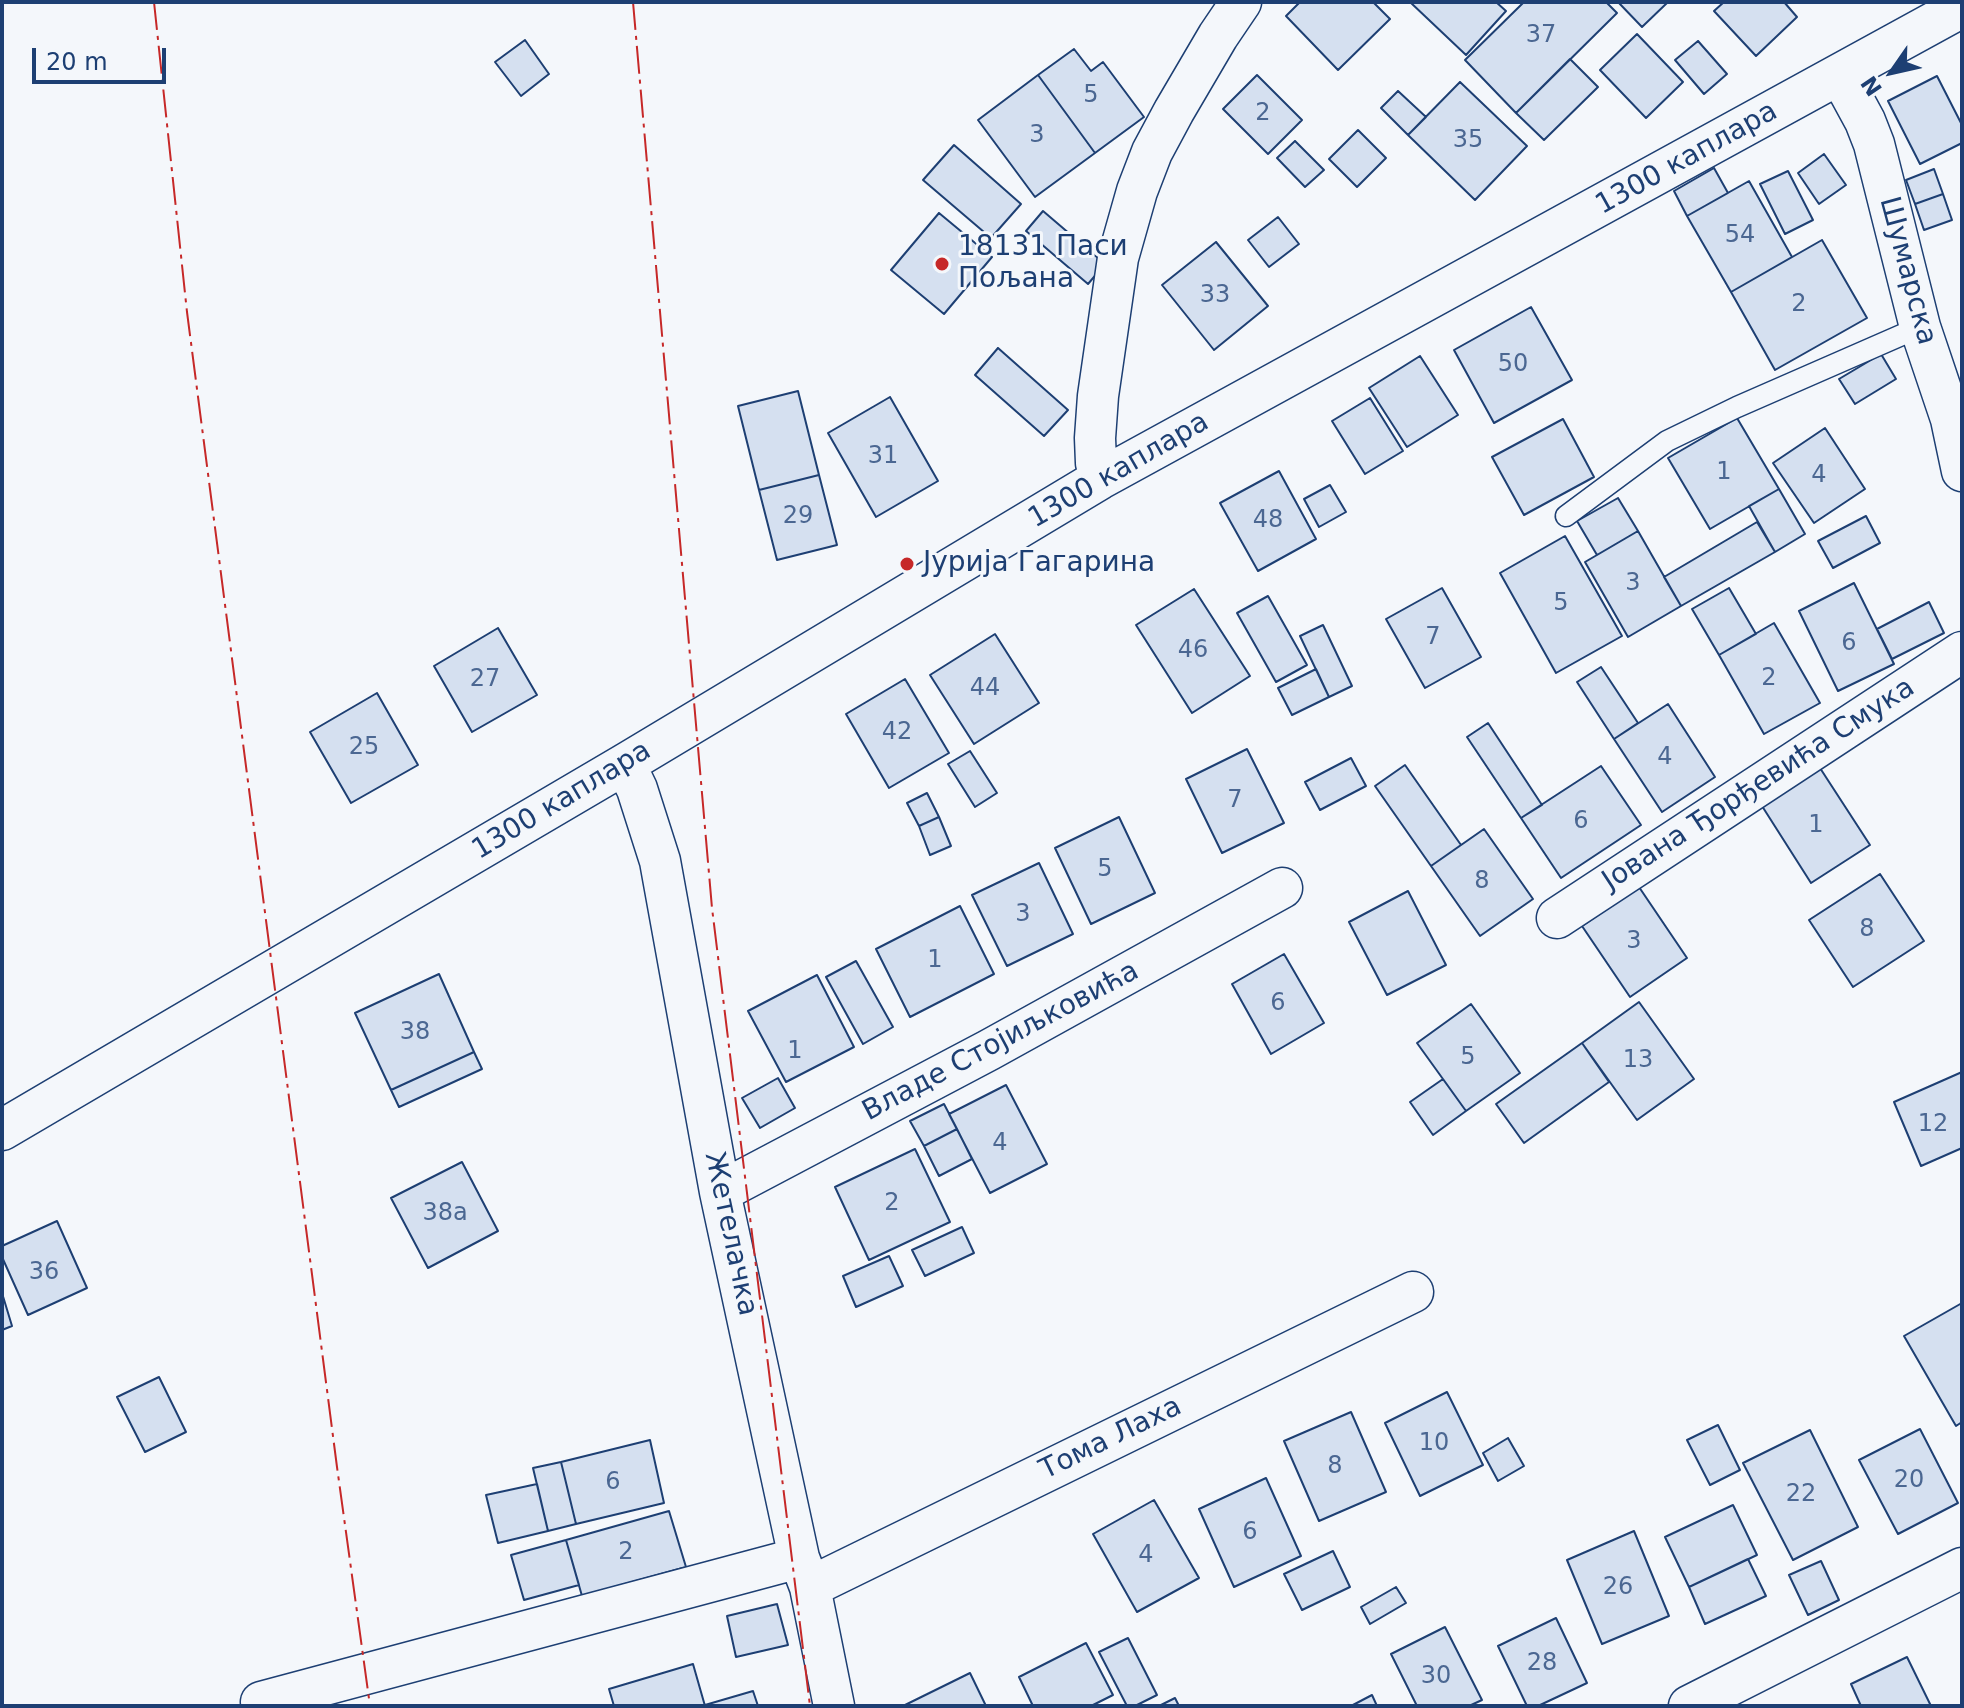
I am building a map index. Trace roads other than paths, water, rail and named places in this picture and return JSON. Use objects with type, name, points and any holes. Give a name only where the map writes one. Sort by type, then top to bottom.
[{"type":"street","points":[[1100,479],[1095,438],[1098,396],[1118,258],[1137,191],[1166,125],[1241,2]]},
{"type":"street","name":"1300 каплара","points":[[2,1130],[625,764],[1100,479],[1962,7]]},
{"type":"street","name":"Шумарска","points":[[1840,75],[1874,144],[1920,327],[1956,417],[1962,471]]},
{"type":"street","name":"Јована Ђорђевића Смука","points":[[1557,918],[1962,652]]},
{"type":"street","name":"Жетелачка","points":[[625,764],[637,789],[660,861],[720,1192],[834,1706]]},
{"type":"street","name":"Владе Стојиљковића","points":[[720,1192],[989,1050],[1282,888]]},
{"type":"street","name":"Тома Лаха","points":[[261,1702],[804,1572],[1413,1292]]},
{"type":"street","points":[[1689,1706],[1962,1568]]},
{"type":"lane","points":[[1566,516],[1667,441],[1920,327]]},
{"type":"place","name":"18131 Паси Пољана","points":[[942,264]]},
{"type":"place","name":"Јурија Гагарина","points":[[907,564]]}]
